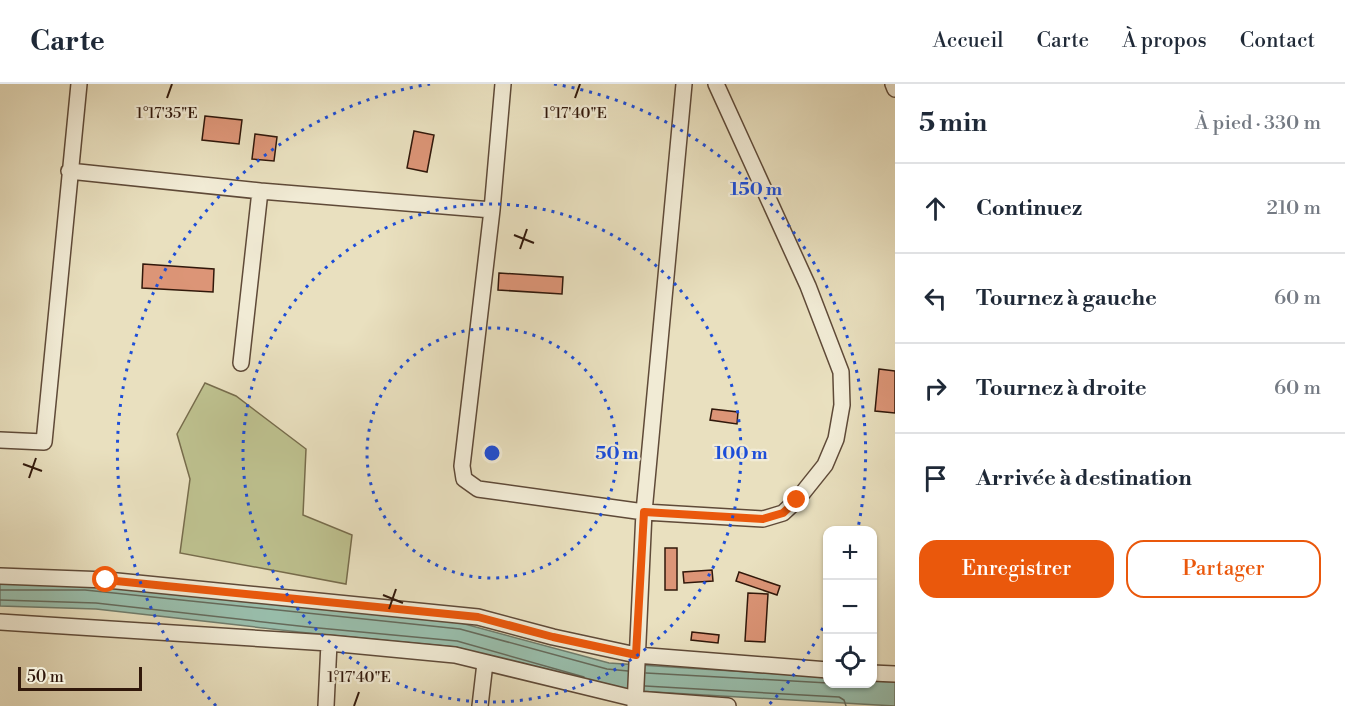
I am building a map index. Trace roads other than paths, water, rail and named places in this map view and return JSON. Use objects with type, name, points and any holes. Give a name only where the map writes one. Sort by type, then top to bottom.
[{"type":"street","points":[[0,440],[44,442],[79,84]]},
{"type":"street","points":[[503,84],[492,210],[462,466],[464,479],[478,489],[644,512],[763,519],[783,513],[797,500],[825,465],[836,439],[842,405],[841,372],[812,297],[716,84]]},
{"type":"street","points":[[636,702],[636,655],[644,512],[684,84]]},
{"type":"street","points":[[893,84],[895,89]]},
{"type":"street","points":[[69,171],[260,191],[492,210]]},
{"type":"street","points":[[241,363],[260,191]]},
{"type":"street","points":[[0,576],[106,580],[478,617],[553,637],[636,655],[823,670]]},
{"type":"street","points":[[0,622],[329,643],[454,656],[636,702],[728,706]]},
{"type":"street","points":[[326,706],[329,643]]},
{"type":"street","points":[[480,706],[485,663]]},
{"type":"street","points":[[877,673],[895,675]]},
{"type":"water","points":[[0,584],[85,584],[401,616],[461,623],[609,663],[823,677],[823,688],[877,688],[877,681],[895,682],[895,706],[620,690],[562,677],[456,647],[96,609],[0,606]]}]
